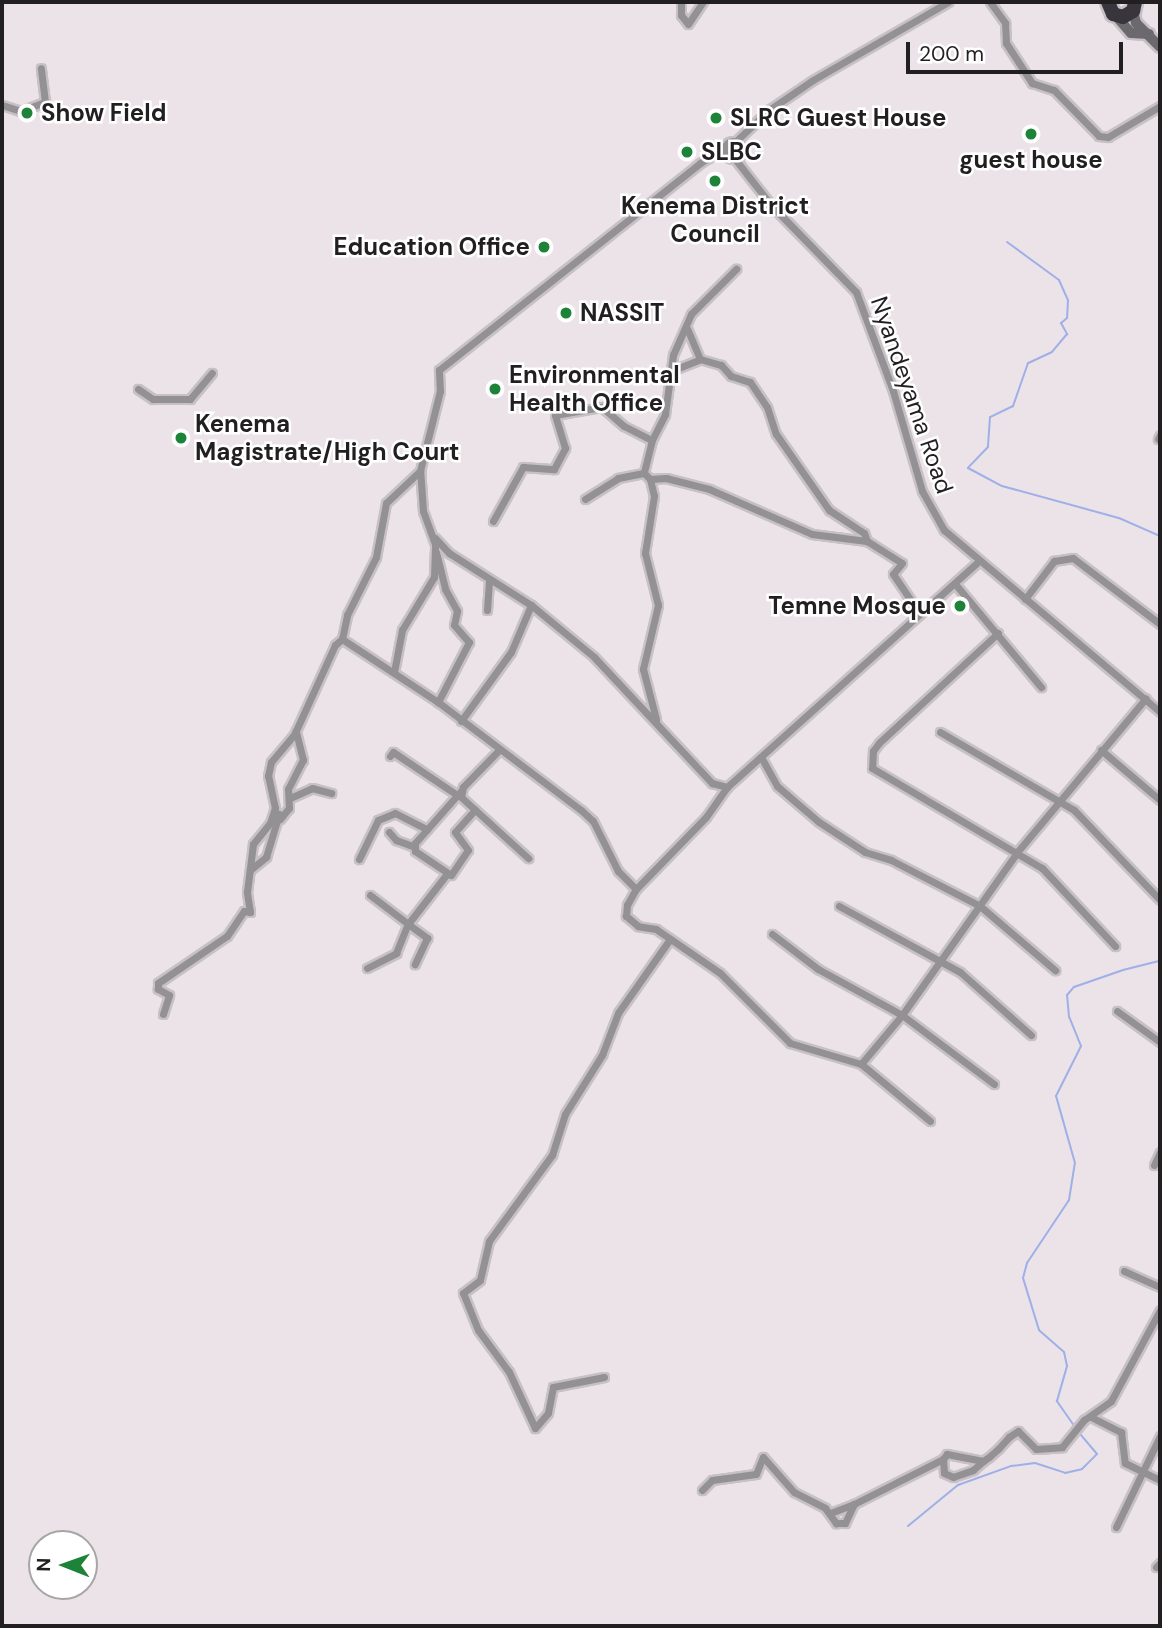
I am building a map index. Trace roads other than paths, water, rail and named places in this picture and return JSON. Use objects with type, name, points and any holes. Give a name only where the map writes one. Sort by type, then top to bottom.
[{"type":"highway","points":[[1107,3],[1117,17],[1135,5]]},
{"type":"street","points":[[681,2],[681,15],[688,24],[703,2]]},
{"type":"street","points":[[929,2],[936,9]]},
{"type":"street","points":[[438,702],[469,642],[454,625],[457,611],[445,589],[435,544],[423,511],[420,471],[440,391],[439,370],[633,219],[708,156],[736,142],[769,110],[813,80],[948,2]]},
{"type":"street","points":[[990,2],[1005,23],[1006,43],[1032,83],[1054,90],[1099,136],[1108,137],[1160,106]]},
{"type":"street","points":[[1135,5],[1136,23],[1160,47]]},
{"type":"street","points":[[1117,17],[1131,33],[1149,34]]},
{"type":"street","points":[[2,105],[20,111],[45,102],[41,68]]},
{"type":"street","points":[[734,159],[742,153],[736,142]]},
{"type":"street","name":"Nyandeyama Road","points":[[725,148],[726,155],[734,159],[764,197],[856,292],[893,391],[922,491],[944,530],[978,562],[1160,712]]},
{"type":"street","points":[[656,719],[643,669],[658,605],[645,553],[654,496],[647,476],[652,440],[665,414],[678,342],[687,329],[691,314],[736,269]]},
{"type":"street","points":[[687,329],[700,359]]},
{"type":"street","points":[[671,371],[700,359],[721,365],[731,376],[750,382],[767,407],[776,434],[829,510],[864,533],[867,541]]},
{"type":"street","points":[[138,389],[153,399],[190,399],[212,373]]},
{"type":"street","points":[[493,521],[523,467],[554,469],[565,448],[555,415],[602,407],[624,426],[652,440]]},
{"type":"street","points":[[280,819],[268,776],[271,762],[296,731],[335,645],[342,639],[350,609],[376,557],[386,503],[420,471]]},
{"type":"street","points":[[585,499],[618,478],[647,476],[680,480],[709,489],[812,534],[867,541],[902,563],[893,574],[920,614]]},
{"type":"street","points":[[431,534],[449,553],[531,606],[575,639],[656,719],[712,783],[727,787]]},
{"type":"street","points":[[394,672],[402,630],[433,585],[435,544]]},
{"type":"street","points":[[1025,599],[1054,561],[1073,558],[1160,624]]},
{"type":"street","points":[[930,1121],[861,1065],[790,1043],[720,973],[656,929],[638,926],[626,916],[636,889],[706,817],[727,787],[956,585],[978,562]]},
{"type":"street","points":[[487,610],[489,579]]},
{"type":"street","points":[[956,585],[1041,687]]},
{"type":"street","points":[[489,596],[501,587]]},
{"type":"street","points":[[461,721],[512,652],[531,606]]},
{"type":"street","points":[[998,633],[879,743],[871,760],[881,777],[1002,847],[1018,851],[1058,883],[1115,946]]},
{"type":"street","points":[[342,639],[355,651],[394,672],[438,702],[593,821],[618,871],[636,889]]},
{"type":"street","points":[[861,1065],[902,1015],[1018,851],[1146,698]]},
{"type":"street","points":[[250,870],[266,857],[290,798],[288,789],[303,760],[296,731]]},
{"type":"street","points":[[940,733],[1060,800],[1095,828],[1158,894]]},
{"type":"street","points":[[415,847],[427,829],[499,750]]},
{"type":"street","points":[[1101,750],[1160,800]]},
{"type":"street","points":[[390,756],[393,752],[459,794],[528,858]]},
{"type":"street","points":[[761,757],[777,786],[819,822],[865,852],[891,860],[981,906],[1055,970]]},
{"type":"street","points":[[290,798],[312,788],[331,793]]},
{"type":"street","points":[[163,1014],[169,995],[158,989],[158,983],[227,936],[244,911],[250,912],[253,844],[270,823],[275,808]]},
{"type":"street","points":[[367,968],[396,953],[408,924],[446,875],[451,875],[468,850],[454,836],[475,810]]},
{"type":"street","points":[[359,859],[378,821],[395,813],[427,829]]},
{"type":"street","points":[[389,832],[396,841],[415,847],[421,857],[446,875]]},
{"type":"street","points":[[370,895],[408,924],[425,932],[427,938],[415,964]]},
{"type":"street","points":[[839,906],[940,961],[977,986],[1031,1035]]},
{"type":"street","points":[[772,934],[818,969],[902,1015],[993,1084]]},
{"type":"street","points":[[604,1377],[552,1387],[548,1413],[535,1428],[509,1372],[478,1330],[463,1293],[480,1280],[489,1241],[552,1155],[565,1114],[596,1066],[618,1013],[670,939]]},
{"type":"street","points":[[1117,1011],[1160,1042]]},
{"type":"street","points":[[1154,1165],[1160,1152]]},
{"type":"street","points":[[1124,1271],[1160,1287]]},
{"type":"street","points":[[943,1459],[944,1473],[953,1477],[983,1461],[1018,1431],[1036,1449],[1048,1451],[1062,1447],[1076,1430],[1111,1401],[1160,1310]]},
{"type":"street","points":[[1091,1417],[1121,1432],[1125,1463],[1142,1474],[1160,1480]]},
{"type":"street","points":[[1116,1527],[1160,1436]]},
{"type":"street","points":[[830,1513],[855,1504],[955,1454],[983,1461]]},
{"type":"street","points":[[702,1490],[712,1480],[756,1474],[763,1457],[794,1492],[830,1513]]},
{"type":"street","points":[[830,1513],[831,1519],[841,1525],[852,1516],[855,1504]]},
{"type":"waterway","points":[[1007,242],[1059,280],[1068,300],[1067,318],[1061,323],[1067,334],[1052,352],[1028,363],[1013,406],[990,417],[988,447],[968,468],[1002,486],[1119,518],[1160,536]]},
{"type":"waterway","points":[[1075,1427],[1057,1401],[1067,1366],[1064,1352],[1039,1330],[1023,1278],[1027,1263],[1069,1200],[1075,1163],[1056,1096],[1081,1046],[1069,1017],[1067,995],[1074,987],[1160,961]]},
{"type":"waterway","points":[[908,1526],[958,1485],[1011,1466],[1035,1463],[1065,1473],[1082,1469],[1097,1454],[1078,1431]]},
{"type":"place","name":"Show Field","points":[[27,113]]},
{"type":"place","name":"SLRC Guest House","points":[[716,118]]},
{"type":"place","name":"guest house","points":[[1031,134]]},
{"type":"place","name":"SLBC","points":[[687,152]]},
{"type":"place","name":"Kenema District Council","points":[[715,181]]},
{"type":"place","name":"Education Office","points":[[544,247]]},
{"type":"place","name":"NASSIT","points":[[566,313]]},
{"type":"place","name":"Environmental Health Office","points":[[495,389]]},
{"type":"place","name":"Kenema Magistrate/High Court","points":[[181,438]]},
{"type":"place","name":"Temne Mosque","points":[[960,606]]}]
